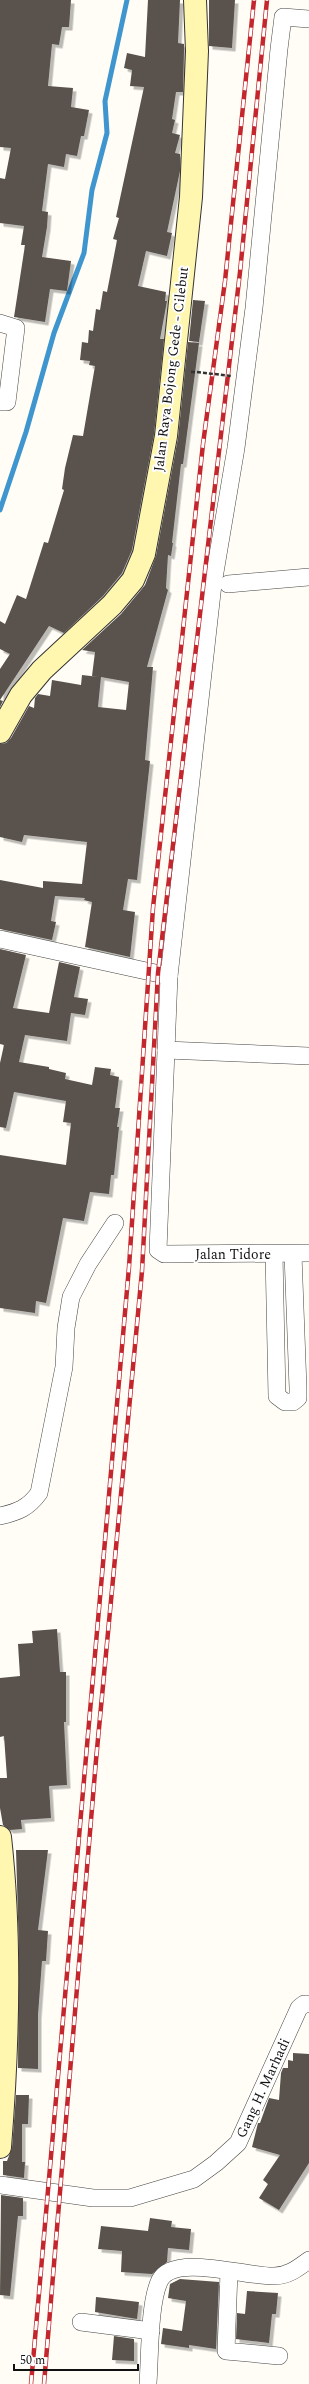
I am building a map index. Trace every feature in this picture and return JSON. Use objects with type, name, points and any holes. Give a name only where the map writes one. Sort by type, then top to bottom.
[{"type":"main road","name":"Jalan Raya Bojong Gede - Cilebut","points":[[0,732],[21,695],[42,670],[112,605],[133,580],[144,554],[166,436],[190,197],[197,51],[195,0]]},
{"type":"main road","points":[[0,1837],[4,1876],[6,1980],[4,2094],[0,2147]]},
{"type":"street","points":[[309,19],[284,17],[279,49],[251,331],[237,442],[212,584],[169,976],[166,1050],[309,1056]]},
{"type":"street","points":[[0,323],[16,328],[7,402],[0,402]]},
{"type":"street","points":[[228,584],[309,577]]},
{"type":"street","points":[[0,939],[169,976]]},
{"type":"street","name":"Jalan Tidore","points":[[166,1050],[158,1250],[164,1254],[301,1253]]},
{"type":"street","points":[[0,1516],[19,1512],[28,1506],[39,1493],[64,1367],[66,1328],[71,1297],[88,1264],[115,1223]]},
{"type":"street","points":[[274,1254],[277,1396],[285,1402],[293,1402],[298,1398],[301,1253]]},
{"type":"street","name":"Gang H. Marhadi","points":[[0,2185],[93,2198],[130,2198],[194,2179],[216,2163],[238,2143],[299,2008],[304,2004],[309,2004]]},
{"type":"street","points":[[148,2382],[155,2298],[160,2280],[167,2270],[177,2267],[193,2267],[274,2276],[293,2272],[309,2260]]},
{"type":"street","points":[[229,2272],[226,2351],[279,2356]]},
{"type":"street","points":[[81,2322],[152,2331]]},
{"type":"path","points":[[197,372],[231,376]]},
{"type":"building","points":[[0,0],[71,0],[69,27],[62,27],[59,45],[52,44],[48,86],[73,88],[71,107],[89,110],[84,136],[81,136],[77,156],[66,154],[64,167],[48,164],[42,211],[48,212],[42,257],[71,261],[67,291],[50,289],[45,322],[14,317],[25,245],[21,245],[24,226],[0,223],[0,178],[5,179],[11,148],[0,147]]},
{"type":"building","points":[[148,0],[180,0],[178,43],[184,44],[183,92],[176,92],[172,119],[175,120],[172,133],[180,135],[175,153],[180,154],[180,171],[167,232],[172,233],[167,256],[146,251],[138,286],[166,292],[165,301],[167,301],[160,339],[164,339],[154,434],[132,550],[122,573],[103,596],[64,633],[49,626],[0,700],[0,669],[10,654],[0,649],[0,621],[5,624],[17,595],[26,599],[44,542],[48,543],[64,490],[62,489],[65,468],[73,435],[83,436],[95,366],[89,365],[90,361],[80,360],[82,342],[88,343],[89,330],[93,331],[96,309],[100,310],[103,291],[107,292],[117,240],[113,239],[119,218],[116,217],[144,87],[130,86],[132,70],[124,68],[127,53],[145,57]]},
{"type":"building","points":[[209,0],[235,0],[232,48],[209,46]]},
{"type":"building","points":[[193,300],[205,301],[199,342],[189,341]]},
{"type":"building","points":[[188,342],[199,343],[183,464],[181,464],[173,543],[171,556],[168,555],[166,588],[168,590],[147,667],[153,667],[145,760],[150,761],[137,880],[128,879],[123,910],[135,912],[130,957],[85,947],[92,902],[84,900],[85,898],[55,896],[51,921],[56,922],[52,940],[0,929],[0,880],[43,888],[43,881],[82,884],[87,842],[24,835],[22,842],[0,837],[0,744],[6,743],[11,738],[29,706],[34,708],[35,698],[38,694],[50,696],[52,680],[81,685],[82,675],[99,677],[92,676],[95,652],[82,650],[121,614],[145,585],[156,556],[178,438]],"holes":[[[101,677],[129,682],[126,710],[98,707]]]},
{"type":"building","points":[[0,700],[3,701],[0,707]]},
{"type":"building","points":[[0,949],[26,955],[13,1008],[49,1013],[59,962],[80,967],[74,997],[88,999],[85,1015],[71,1013],[67,1041],[25,1035],[19,1062],[49,1067],[49,1069],[66,1073],[65,1079],[92,1085],[95,1067],[111,1069],[110,1075],[119,1077],[115,1108],[120,1108],[117,1127],[119,1127],[114,1175],[111,1175],[109,1194],[90,1192],[84,1221],[63,1218],[46,1303],[36,1301],[35,1313],[0,1308],[0,1155],[66,1165],[71,1123],[63,1122],[66,1101],[14,1092],[6,1128],[0,1127],[0,1063],[4,1045],[0,1044]]},
{"type":"building","points":[[57,1629],[60,1672],[66,1672],[66,1722],[64,1722],[67,1785],[49,1786],[51,1818],[21,1820],[22,1829],[10,1830],[3,1825],[0,1808],[0,1778],[7,1778],[4,1736],[0,1737],[0,1678],[20,1676],[18,1644],[33,1643],[32,1631]]},
{"type":"building","points":[[16,1850],[48,1850],[38,1930],[48,1931],[46,1961],[42,1961],[38,2015],[38,2069],[18,2068],[19,1952]]},
{"type":"building","points":[[293,2053],[309,2054],[309,2163],[279,2210],[259,2198],[268,2184],[263,2180],[280,2155],[252,2147],[258,2123],[260,2123],[269,2098],[279,2100],[281,2073],[283,2068],[288,2068],[288,2060],[293,2061]]},
{"type":"building","points":[[16,2095],[29,2095],[28,2124],[22,2124],[22,2162],[25,2162],[24,2178],[3,2175],[3,2161],[7,2161],[12,2148]]},
{"type":"building","points":[[1,2195],[23,2198],[23,2216],[18,2216],[10,2296],[0,2295]]},
{"type":"building","points":[[150,2218],[172,2221],[171,2227],[191,2229],[189,2250],[168,2248],[167,2262],[152,2274],[121,2272],[122,2251],[98,2249],[101,2226],[148,2231]]},
{"type":"building","points":[[180,2279],[219,2282],[216,2349],[189,2345],[189,2348],[161,2344],[163,2328],[182,2331],[186,2301],[168,2298],[170,2284]]},
{"type":"building","points":[[247,2291],[278,2293],[276,2314],[272,2314],[269,2343],[236,2339],[237,2313],[245,2314]]},
{"type":"building","points":[[96,2297],[139,2302],[137,2319],[95,2312]]},
{"type":"building","points":[[114,2336],[134,2339],[134,2361],[112,2360]]},
{"type":"waterway","points":[[0,510],[26,432],[54,333],[84,253],[92,190],[107,133],[105,101],[127,0]]},
{"type":"railway","points":[[31,2384],[129,1267],[153,908],[203,444],[225,281],[254,0]]},
{"type":"railway","points":[[44,2384],[96,1760],[142,1271],[158,973],[240,272],[267,0]]}]
